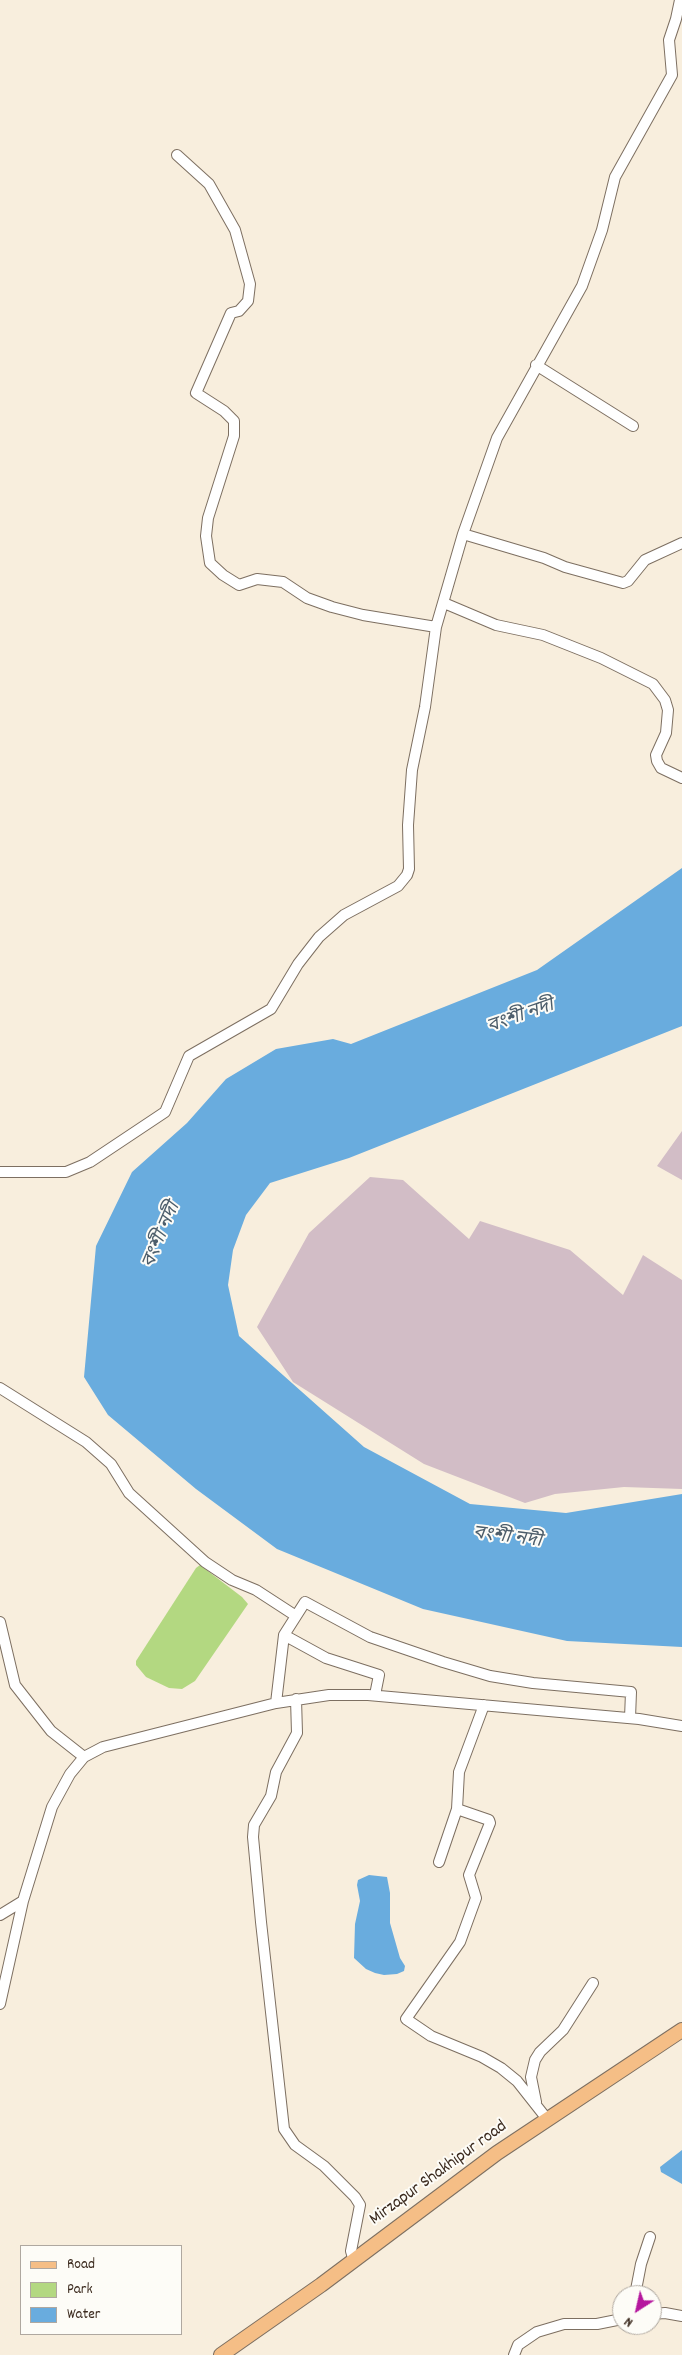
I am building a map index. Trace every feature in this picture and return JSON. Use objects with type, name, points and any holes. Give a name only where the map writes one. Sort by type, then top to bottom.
[{"type":"main road","name":"Mirzapur Shakhipur road","points":[[221,2355],[354,2261],[497,2154],[682,2030]]},
{"type":"street","points":[[0,1172],[66,1172],[90,1162],[165,1112],[189,1056],[271,1009],[298,964],[319,937],[344,915],[398,886],[409,870],[408,825],[412,770],[425,707],[436,627],[464,534],[497,438],[536,365],[582,286],[602,230],[615,177],[672,75],[669,40],[680,0]]},
{"type":"street","points":[[177,155],[209,184],[235,230],[250,284],[248,301],[240,311],[230,313],[196,392],[224,411],[234,421],[234,436],[208,518],[206,536],[210,562],[223,576],[239,585],[257,579],[283,582],[308,598],[332,607],[363,615],[436,627]]},
{"type":"street","points":[[536,365],[633,426]]},
{"type":"street","points":[[464,534],[544,558],[565,567],[623,583],[628,581],[645,560],[682,543]]},
{"type":"street","points":[[444,602],[496,625],[543,634],[602,658],[654,684],[665,700],[668,710],[666,733],[656,755],[657,762],[661,768],[682,778]]},
{"type":"street","points":[[0,1388],[78,1437],[111,1464],[129,1493],[204,1562],[232,1580],[256,1590],[296,1616]]},
{"type":"street","points":[[276,1703],[284,1635],[305,1602],[347,1626],[398,1648],[511,1681],[631,1692],[630,1718]]},
{"type":"street","points":[[0,1622],[15,1685],[51,1731],[84,1757]]},
{"type":"street","points":[[284,1635],[326,1658],[379,1675],[375,1695]]},
{"type":"street","points":[[0,2004],[23,1901],[52,1807],[70,1774],[84,1757],[103,1747],[276,1703],[329,1695],[375,1695],[630,1718],[682,1726]]},
{"type":"street","points":[[296,1699],[297,1733],[276,1772],[271,1796],[254,1825],[253,1837],[261,1922],[284,2129],[295,2146],[324,2166],[355,2197],[360,2206],[351,2251],[354,2261]]},
{"type":"street","points":[[438,1862],[457,1809],[459,1772],[484,1705]]},
{"type":"street","points":[[457,1809],[490,1822],[469,1875],[476,1898],[460,1942],[406,2019],[430,2036],[482,2057],[501,2068],[517,2081],[548,2119]]},
{"type":"street","points":[[0,1915],[23,1901]]},
{"type":"street","points":[[538,2108],[531,2077],[536,2060],[540,2052],[563,2030],[593,1983]]},
{"type":"street","points":[[638,2285],[650,2237]]},
{"type":"street","points":[[662,2313],[682,2316]]},
{"type":"street","points":[[514,2355],[518,2345],[537,2332],[564,2324],[597,2324],[612,2321]]},
{"type":"shaded area","points":[[682,1131],[682,1180],[657,1166]]},
{"type":"shaded area","points":[[370,1177],[403,1180],[469,1239],[480,1221],[570,1250],[623,1295],[643,1255],[682,1280],[682,1489],[624,1487],[555,1494],[525,1503],[424,1464],[293,1382],[257,1327],[309,1233]]},
{"type":"green space","points":[[200,1565],[242,1597],[248,1604],[195,1681],[182,1689],[169,1688],[146,1677],[136,1665],[136,1661],[196,1568]]},
{"type":"water","name":"বংশী নদী","points":[[682,868],[682,1026],[349,1158],[270,1183],[246,1215],[233,1250],[228,1285],[239,1336],[364,1447],[470,1504],[566,1513],[682,1494],[682,1647],[567,1641],[423,1609],[277,1549],[196,1489],[108,1415],[84,1377],[96,1246],[132,1172],[187,1123],[226,1079],[276,1049],[333,1039],[351,1044],[537,970]]},
{"type":"water","points":[[369,1875],[387,1877],[390,1893],[390,1923],[400,1958],[405,1966],[404,1971],[397,1974],[384,1975],[375,1973],[366,1969],[354,1958],[355,1924],[360,1901],[357,1885],[358,1880]]},
{"type":"water","points":[[682,2150],[682,2184],[661,2172],[660,2167]]}]
